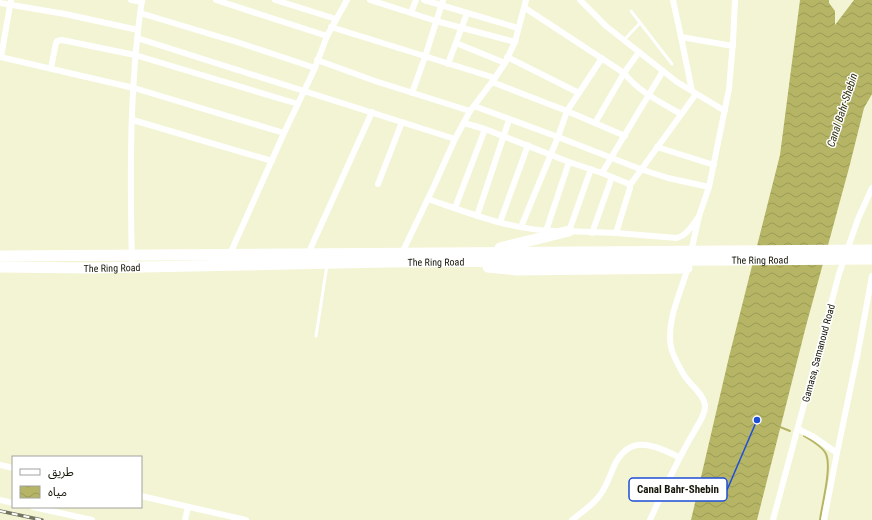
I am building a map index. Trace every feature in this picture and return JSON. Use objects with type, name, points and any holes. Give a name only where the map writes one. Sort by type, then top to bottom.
[{"type":"highway","points":[[478,257],[570,231]]},
{"type":"highway","name":"The Ring Road","points":[[520,257],[872,250]]},
{"type":"highway","name":"The Ring Road","points":[[0,256],[402,253],[478,257]]},
{"type":"highway","name":"The Ring Road","points":[[0,267],[132,267],[328,263],[478,257],[872,258]]},
{"type":"highway","points":[[478,257],[491,268],[516,270],[687,268]]},
{"type":"street","points":[[131,0],[142,1],[135,55],[132,267]]},
{"type":"street","points":[[216,0],[327,36]]},
{"type":"street","points":[[275,0],[336,19]]},
{"type":"street","points":[[301,8],[304,0]]},
{"type":"street","points":[[230,254],[315,68],[331,27],[347,0]]},
{"type":"street","points":[[370,0],[382,2],[436,21],[515,42]]},
{"type":"street","points":[[411,13],[416,0]]},
{"type":"street","points":[[424,0],[442,3],[467,13],[518,28]]},
{"type":"street","points":[[580,0],[623,41],[676,82],[725,111]]},
{"type":"street","points":[[616,233],[630,185],[681,114],[694,92],[673,0]]},
{"type":"street","points":[[650,520],[679,457],[701,420],[705,406],[703,400],[686,379],[676,362],[670,336],[672,320],[687,268],[699,216],[709,187],[725,111],[729,89],[733,46],[734,0]]},
{"type":"street","points":[[0,3],[10,3],[138,30]]},
{"type":"street","points":[[10,3],[1,57],[134,88],[284,133]]},
{"type":"street","points":[[412,92],[442,3]]},
{"type":"street","points":[[402,253],[455,139],[472,109],[494,80],[515,42],[525,3],[624,73],[632,83],[648,96],[681,114]]},
{"type":"street","points":[[140,13],[240,43],[315,68]]},
{"type":"street","points":[[448,64],[467,13]]},
{"type":"street","points":[[331,27],[494,80],[625,136]]},
{"type":"street","points":[[681,37],[733,46]]},
{"type":"street","points":[[137,38],[455,139]]},
{"type":"street","points":[[51,68],[56,43],[60,40],[135,55],[298,104]]},
{"type":"street","points":[[456,44],[506,60],[579,93]]},
{"type":"street","points":[[595,123],[624,73],[639,52]]},
{"type":"street","points":[[521,227],[558,137],[567,111],[602,58]]},
{"type":"street","points":[[317,60],[412,92],[509,120],[558,137],[640,170],[709,187]]},
{"type":"street","points":[[602,173],[663,71]]},
{"type":"street","points":[[308,254],[372,112]]},
{"type":"street","points":[[133,120],[272,161]]},
{"type":"street","points":[[477,216],[509,120]]},
{"type":"street","points":[[378,184],[402,122]]},
{"type":"street","points":[[464,123],[528,145],[630,185]]},
{"type":"street","points":[[455,208],[485,129]]},
{"type":"street","points":[[500,222],[528,145]]},
{"type":"street","points":[[658,147],[714,165]]},
{"type":"street","points":[[546,231],[570,162]]},
{"type":"street","points":[[570,231],[592,169]]},
{"type":"street","points":[[592,233],[612,177]]},
{"type":"street","name":"Gamasa, Samanoud Road","points":[[773,520],[843,262],[858,219],[872,188]]},
{"type":"street","points":[[428,199],[477,216],[521,227],[546,231],[616,233],[677,238],[688,232],[699,216]]},
{"type":"street","points":[[843,262],[872,263]]},
{"type":"street","points":[[824,520],[872,276]]},
{"type":"street","points":[[798,429],[814,436],[837,453]]},
{"type":"street","points":[[572,520],[595,501],[601,494],[618,459],[631,447],[638,444],[646,445],[658,448],[679,457]]},
{"type":"street","points":[[0,465],[12,468]]},
{"type":"street","points":[[142,496],[246,520]]},
{"type":"street","points":[[0,500],[12,502]]},
{"type":"street","points":[[186,519],[188,507]]},
{"type":"street","points":[[38,508],[92,520]]},
{"type":"lane","points":[[631,11],[672,64]]},
{"type":"lane","points":[[623,41],[640,23]]},
{"type":"lane","points":[[316,336],[328,263]]},
{"type":"water","points":[[800,0],[829,0],[829,3],[835,11],[835,25],[854,0],[872,0],[872,94],[864,108],[806,326],[757,520],[691,520],[729,357],[780,155]]},
{"type":"waterway","points":[[780,427],[790,431]]},
{"type":"waterway","points":[[804,436],[822,449],[828,460],[826,486],[820,520]]},
{"type":"railway","points":[[0,511],[42,520]]},
{"type":"place","name":"Canal Bahr-Shebin","points":[[757,420]]}]
